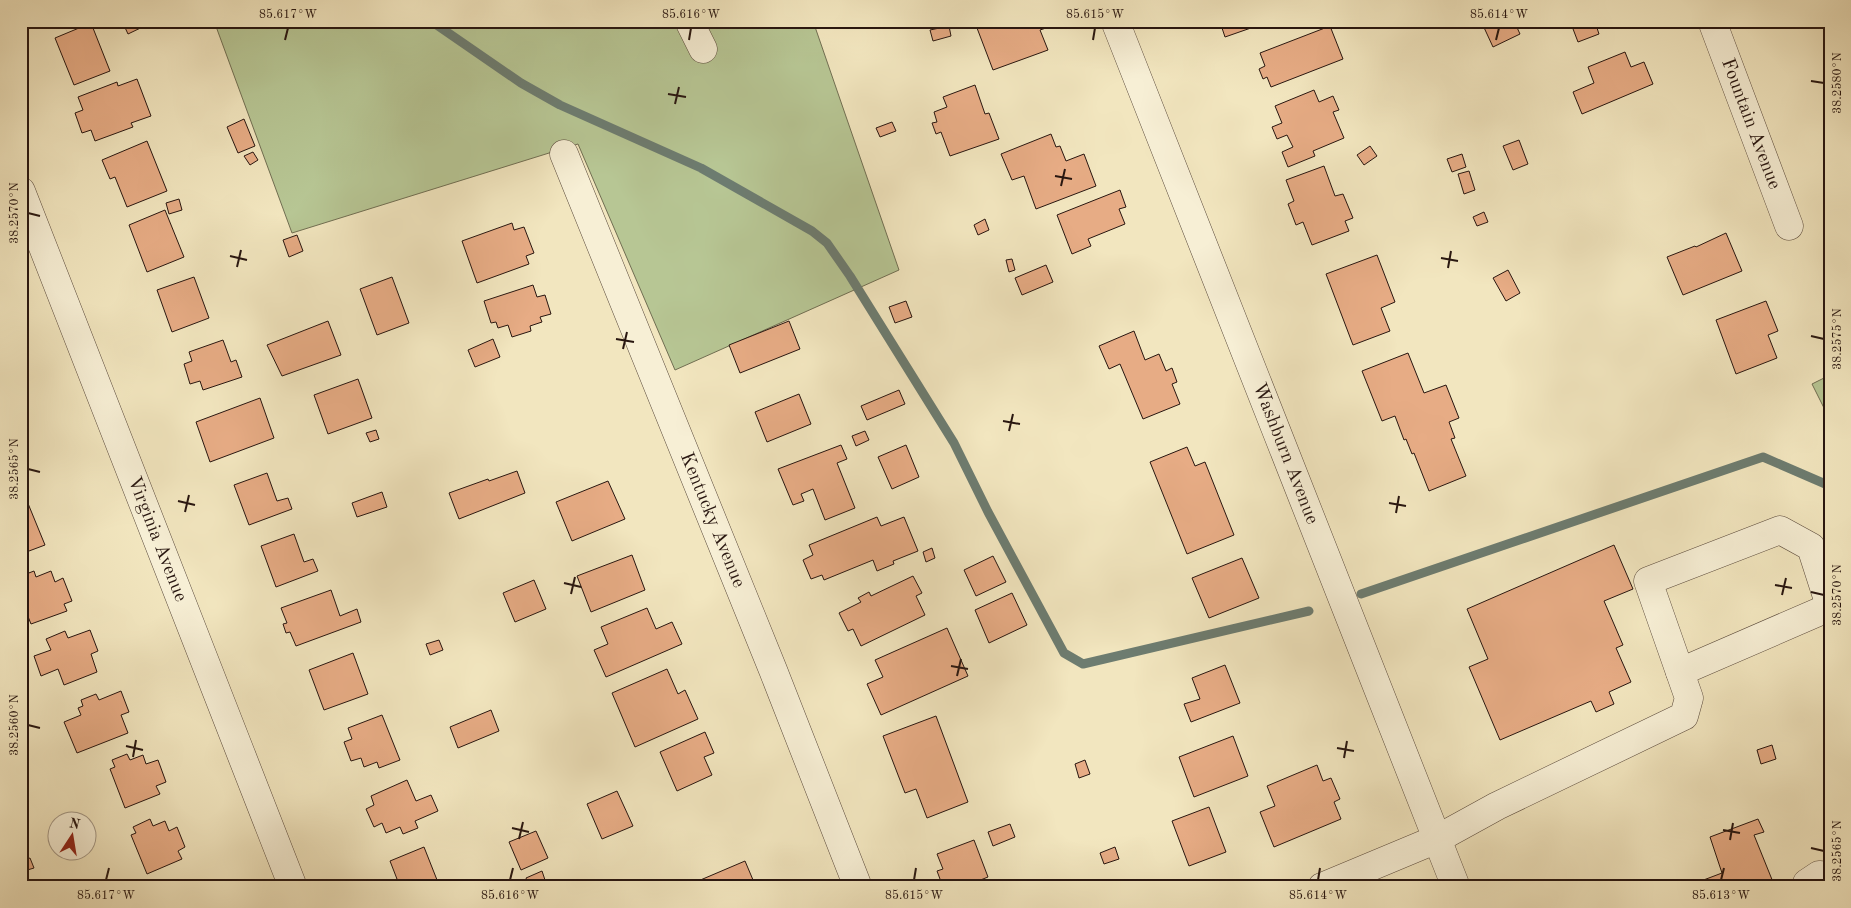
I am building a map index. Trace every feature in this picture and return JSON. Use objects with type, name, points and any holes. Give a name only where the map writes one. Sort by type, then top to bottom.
[{"type":"street","points":[[689,21],[704,49]]},
{"type":"street","name":"Washburn Avenue","points":[[1115,21],[1456,887]]},
{"type":"street","name":"Fountain Avenue","points":[[1712,21],[1788,226]]},
{"type":"street","name":"Kentucky Avenue","points":[[564,154],[773,670],[858,887]]},
{"type":"street","name":"Virginia Avenue","points":[[21,191],[293,887]]},
{"type":"street","points":[[1322,887],[1437,839],[1496,806],[1684,716],[1689,698],[1648,581],[1780,530],[1811,547],[1830,606],[1680,672]]},
{"type":"street","points":[[1806,887],[1818,875],[1830,876]]},
{"type":"green space","points":[[214,21],[813,21],[899,270],[675,370],[578,144],[292,233]]},
{"type":"green space","points":[[1830,375],[1830,420],[1812,384]]},
{"type":"building","points":[[122,21],[155,21],[128,34]]},
{"type":"building","points":[[995,21],[1043,21],[1046,28],[1040,30],[1048,50],[993,70],[977,28]]},
{"type":"building","points":[[1213,21],[1271,21],[1225,37],[1221,25],[1215,26]]},
{"type":"building","points":[[1481,21],[1514,21],[1520,34],[1493,47]]},
{"type":"building","points":[[1570,21],[1614,21],[1597,28],[1599,34],[1578,42]]},
{"type":"building","points":[[91,23],[110,71],[74,85],[55,38]]},
{"type":"building","points":[[949,26],[951,36],[933,41],[930,30]]},
{"type":"building","points":[[1330,26],[1343,59],[1271,87],[1267,77],[1263,79],[1259,69],[1265,66],[1260,53]]},
{"type":"building","points":[[1625,52],[1631,67],[1644,62],[1653,84],[1582,114],[1573,92],[1594,83],[1588,67]]},
{"type":"building","points":[[137,79],[151,116],[131,123],[133,127],[95,141],[91,130],[82,133],[75,113],[83,110],[78,97],[117,82],[118,86]]},
{"type":"building","points":[[975,85],[985,114],[989,113],[999,139],[950,156],[941,132],[936,134],[932,123],[937,122],[934,112],[947,107],[943,97]]},
{"type":"building","points":[[1314,90],[1319,102],[1333,96],[1339,110],[1333,112],[1344,138],[1313,151],[1315,156],[1288,167],[1282,152],[1293,147],[1287,135],[1277,139],[1272,127],[1282,123],[1275,106]]},
{"type":"building","points":[[244,119],[255,146],[238,153],[227,127]]},
{"type":"building","points":[[892,122],[896,131],[880,137],[876,128]]},
{"type":"building","points":[[1051,134],[1056,147],[1060,146],[1066,161],[1084,154],[1096,186],[1036,209],[1024,176],[1012,180],[1001,154]]},
{"type":"building","points":[[1519,140],[1528,164],[1513,170],[1503,146]]},
{"type":"building","points":[[147,141],[167,191],[127,207],[115,177],[110,179],[102,160]]},
{"type":"building","points":[[1370,146],[1377,156],[1364,165],[1357,155]]},
{"type":"building","points":[[253,152],[258,160],[250,165],[244,156]]},
{"type":"building","points":[[1462,154],[1466,167],[1452,172],[1447,159]]},
{"type":"building","points":[[1324,166],[1335,196],[1343,194],[1353,218],[1345,221],[1349,231],[1312,245],[1303,222],[1296,225],[1288,204],[1294,201],[1286,180]]},
{"type":"building","points":[[1469,171],[1475,190],[1464,194],[1458,174]]},
{"type":"building","points":[[1120,190],[1126,207],[1119,209],[1125,224],[1088,239],[1091,246],[1072,254],[1057,215]]},
{"type":"building","points":[[179,199],[182,210],[169,214],[166,203]]},
{"type":"building","points":[[165,210],[184,257],[147,272],[129,225]]},
{"type":"building","points":[[1484,212],[1488,222],[1477,226],[1473,217]]},
{"type":"building","points":[[985,219],[989,230],[978,235],[974,225]]},
{"type":"building","points":[[512,223],[514,230],[524,227],[534,253],[526,256],[529,264],[477,283],[462,241]]},
{"type":"building","points":[[1726,233],[1742,271],[1683,295],[1667,257],[1696,247]]},
{"type":"building","points":[[297,235],[303,251],[289,257],[283,240]]},
{"type":"building","points":[[1377,255],[1395,302],[1381,308],[1390,331],[1353,345],[1326,274]]},
{"type":"building","points":[[1012,259],[1015,270],[1009,272],[1006,260]]},
{"type":"building","points":[[1046,265],[1053,282],[1022,295],[1015,278]]},
{"type":"building","points":[[1508,270],[1520,293],[1506,301],[1493,278]]},
{"type":"building","points":[[194,277],[209,318],[172,332],[157,290]]},
{"type":"building","points":[[392,277],[409,323],[377,335],[360,289]]},
{"type":"building","points":[[533,285],[537,297],[545,295],[551,314],[540,317],[542,322],[530,326],[531,331],[512,337],[508,325],[498,328],[496,322],[491,323],[484,301]]},
{"type":"building","points":[[906,301],[912,317],[895,323],[889,307]]},
{"type":"building","points":[[1766,301],[1778,331],[1768,335],[1777,358],[1736,374],[1716,320]]},
{"type":"building","points":[[328,321],[341,355],[282,376],[267,345]]},
{"type":"building","points":[[789,321],[800,349],[740,373],[729,345]]},
{"type":"building","points":[[1134,331],[1145,360],[1159,354],[1166,371],[1172,368],[1177,382],[1172,384],[1180,404],[1143,419],[1120,364],[1109,369],[1099,346]]},
{"type":"building","points":[[493,339],[500,357],[475,367],[468,350]]},
{"type":"building","points":[[223,340],[231,362],[236,360],[242,377],[203,390],[200,381],[190,384],[184,364],[192,361],[189,352]]},
{"type":"building","points":[[1408,353],[1424,393],[1446,385],[1459,418],[1449,422],[1455,438],[1451,439],[1466,476],[1429,491],[1414,453],[1412,454],[1406,439],[1404,440],[1395,416],[1382,421],[1362,371]]},
{"type":"building","points":[[358,379],[372,418],[328,434],[314,395]]},
{"type":"building","points":[[899,390],[905,404],[867,420],[861,406]]},
{"type":"building","points":[[799,394],[811,424],[767,442],[755,412]]},
{"type":"building","points":[[260,398],[274,438],[210,462],[196,422]]},
{"type":"building","points":[[376,430],[379,439],[370,442],[366,433]]},
{"type":"building","points":[[865,431],[869,440],[856,446],[852,436]]},
{"type":"building","points":[[841,445],[847,459],[837,463],[855,508],[825,520],[813,489],[801,494],[804,501],[793,505],[778,469]]},
{"type":"building","points":[[906,445],[919,477],[892,489],[878,457]]},
{"type":"building","points":[[1187,447],[1195,466],[1205,462],[1234,535],[1187,554],[1150,462]]},
{"type":"building","points":[[517,471],[525,493],[459,519],[449,493]]},
{"type":"building","points":[[267,473],[277,501],[288,498],[292,509],[249,525],[234,485]]},
{"type":"building","points":[[608,481],[625,519],[572,541],[556,502]]},
{"type":"building","points":[[382,492],[387,507],[357,517],[352,503]]},
{"type":"building","points":[[27,501],[45,545],[21,554],[21,503]]},
{"type":"building","points":[[877,517],[881,526],[904,517],[918,551],[893,561],[894,564],[877,571],[873,560],[824,580],[822,575],[811,579],[803,560],[813,555],[809,545]]},
{"type":"building","points":[[294,534],[304,562],[313,559],[318,571],[276,587],[261,546]]},
{"type":"building","points":[[1614,545],[1633,589],[1604,601],[1623,645],[1616,648],[1631,682],[1609,692],[1614,704],[1596,712],[1591,701],[1500,740],[1469,667],[1488,659],[1467,609]]},
{"type":"building","points":[[932,548],[935,558],[926,562],[923,552]]},
{"type":"building","points":[[632,555],[645,590],[591,612],[577,576]]},
{"type":"building","points":[[993,556],[1006,582],[976,596],[964,570]]},
{"type":"building","points":[[1242,558],[1259,598],[1209,618],[1192,578]]},
{"type":"building","points":[[34,571],[36,577],[51,571],[55,582],[63,578],[72,601],[64,604],[67,611],[31,624],[21,599],[21,576]]},
{"type":"building","points":[[913,576],[922,593],[916,596],[925,615],[861,646],[853,629],[848,631],[839,613],[861,602],[858,598],[869,592],[871,596]]},
{"type":"building","points":[[534,580],[546,609],[515,622],[503,593]]},
{"type":"building","points":[[331,590],[340,616],[357,609],[361,622],[296,646],[290,632],[286,633],[283,624],[287,623],[281,608]]},
{"type":"building","points":[[1012,593],[1027,625],[989,643],[975,610]]},
{"type":"building","points":[[647,608],[656,629],[672,622],[682,644],[606,677],[594,650],[608,644],[601,627]]},
{"type":"building","points":[[947,628],[968,676],[881,715],[867,684],[883,677],[875,660]]},
{"type":"building","points":[[90,630],[98,651],[91,654],[97,672],[64,685],[58,669],[41,676],[34,656],[51,650],[46,639],[65,631],[68,638]]},
{"type":"building","points":[[439,640],[443,650],[430,655],[426,644]]},
{"type":"building","points":[[353,653],[368,694],[324,710],[309,670]]},
{"type":"building","points":[[1225,665],[1240,703],[1191,722],[1184,704],[1200,699],[1192,678]]},
{"type":"building","points":[[667,669],[678,694],[685,690],[698,719],[635,747],[612,693]]},
{"type":"building","points":[[121,691],[129,712],[121,715],[128,733],[77,753],[64,722],[81,715],[78,708],[83,706],[81,700],[96,694],[99,700]]},
{"type":"building","points":[[491,710],[499,731],[458,748],[450,727]]},
{"type":"building","points":[[382,715],[400,760],[379,768],[377,762],[364,767],[361,758],[351,761],[344,742],[352,739],[348,728]]},
{"type":"building","points":[[936,716],[968,802],[927,818],[916,789],[905,793],[883,736]]},
{"type":"building","points":[[705,732],[714,753],[704,757],[712,775],[677,791],[660,752]]},
{"type":"building","points":[[1233,736],[1248,776],[1194,797],[1179,757]]},
{"type":"building","points":[[1772,745],[1776,759],[1761,764],[1757,750]]},
{"type":"building","points":[[127,754],[130,760],[143,755],[146,764],[158,760],[166,782],[156,786],[160,794],[125,808],[110,769],[115,767],[112,760]]},
{"type":"building","points":[[1085,760],[1090,774],[1079,778],[1075,764]]},
{"type":"building","points":[[1317,765],[1323,781],[1331,778],[1340,799],[1334,802],[1341,819],[1274,847],[1260,812],[1275,806],[1267,786]]},
{"type":"building","points":[[407,780],[416,801],[431,795],[438,811],[415,821],[418,828],[403,834],[400,827],[386,833],[382,823],[374,827],[366,809],[374,805],[371,796]]},
{"type":"building","points":[[617,791],[633,826],[602,839],[587,804]]},
{"type":"building","points":[[21,807],[26,817],[21,819]]},
{"type":"building","points":[[1209,807],[1226,852],[1189,866],[1172,821]]},
{"type":"building","points":[[150,819],[153,826],[165,821],[169,831],[177,827],[185,847],[178,851],[182,859],[147,874],[131,835],[136,833],[133,827]]},
{"type":"building","points":[[1758,819],[1764,832],[1754,835],[1775,887],[1685,887],[1722,873],[1710,837]]},
{"type":"building","points":[[1010,824],[1015,837],[993,846],[988,832]]},
{"type":"building","points":[[536,831],[548,858],[521,870],[509,842]]},
{"type":"building","points":[[974,840],[988,877],[963,887],[943,887],[937,871],[943,869],[937,854]]},
{"type":"building","points":[[424,847],[439,885],[436,887],[393,887],[391,882],[397,879],[390,861]]},
{"type":"building","points":[[1115,847],[1119,859],[1104,864],[1100,853]]},
{"type":"building","points":[[30,858],[34,868],[24,871],[21,861]]},
{"type":"building","points":[[745,861],[756,887],[684,887]]},
{"type":"building","points":[[542,871],[546,883],[536,887],[529,887],[526,878]]},
{"type":"waterway","points":[[431,21],[521,83],[560,105],[701,168],[812,231],[827,243],[850,276],[954,443],[988,512],[1064,653],[1083,664],[1309,611]]},
{"type":"waterway","points":[[1361,594],[1763,457],[1830,486]]}]
